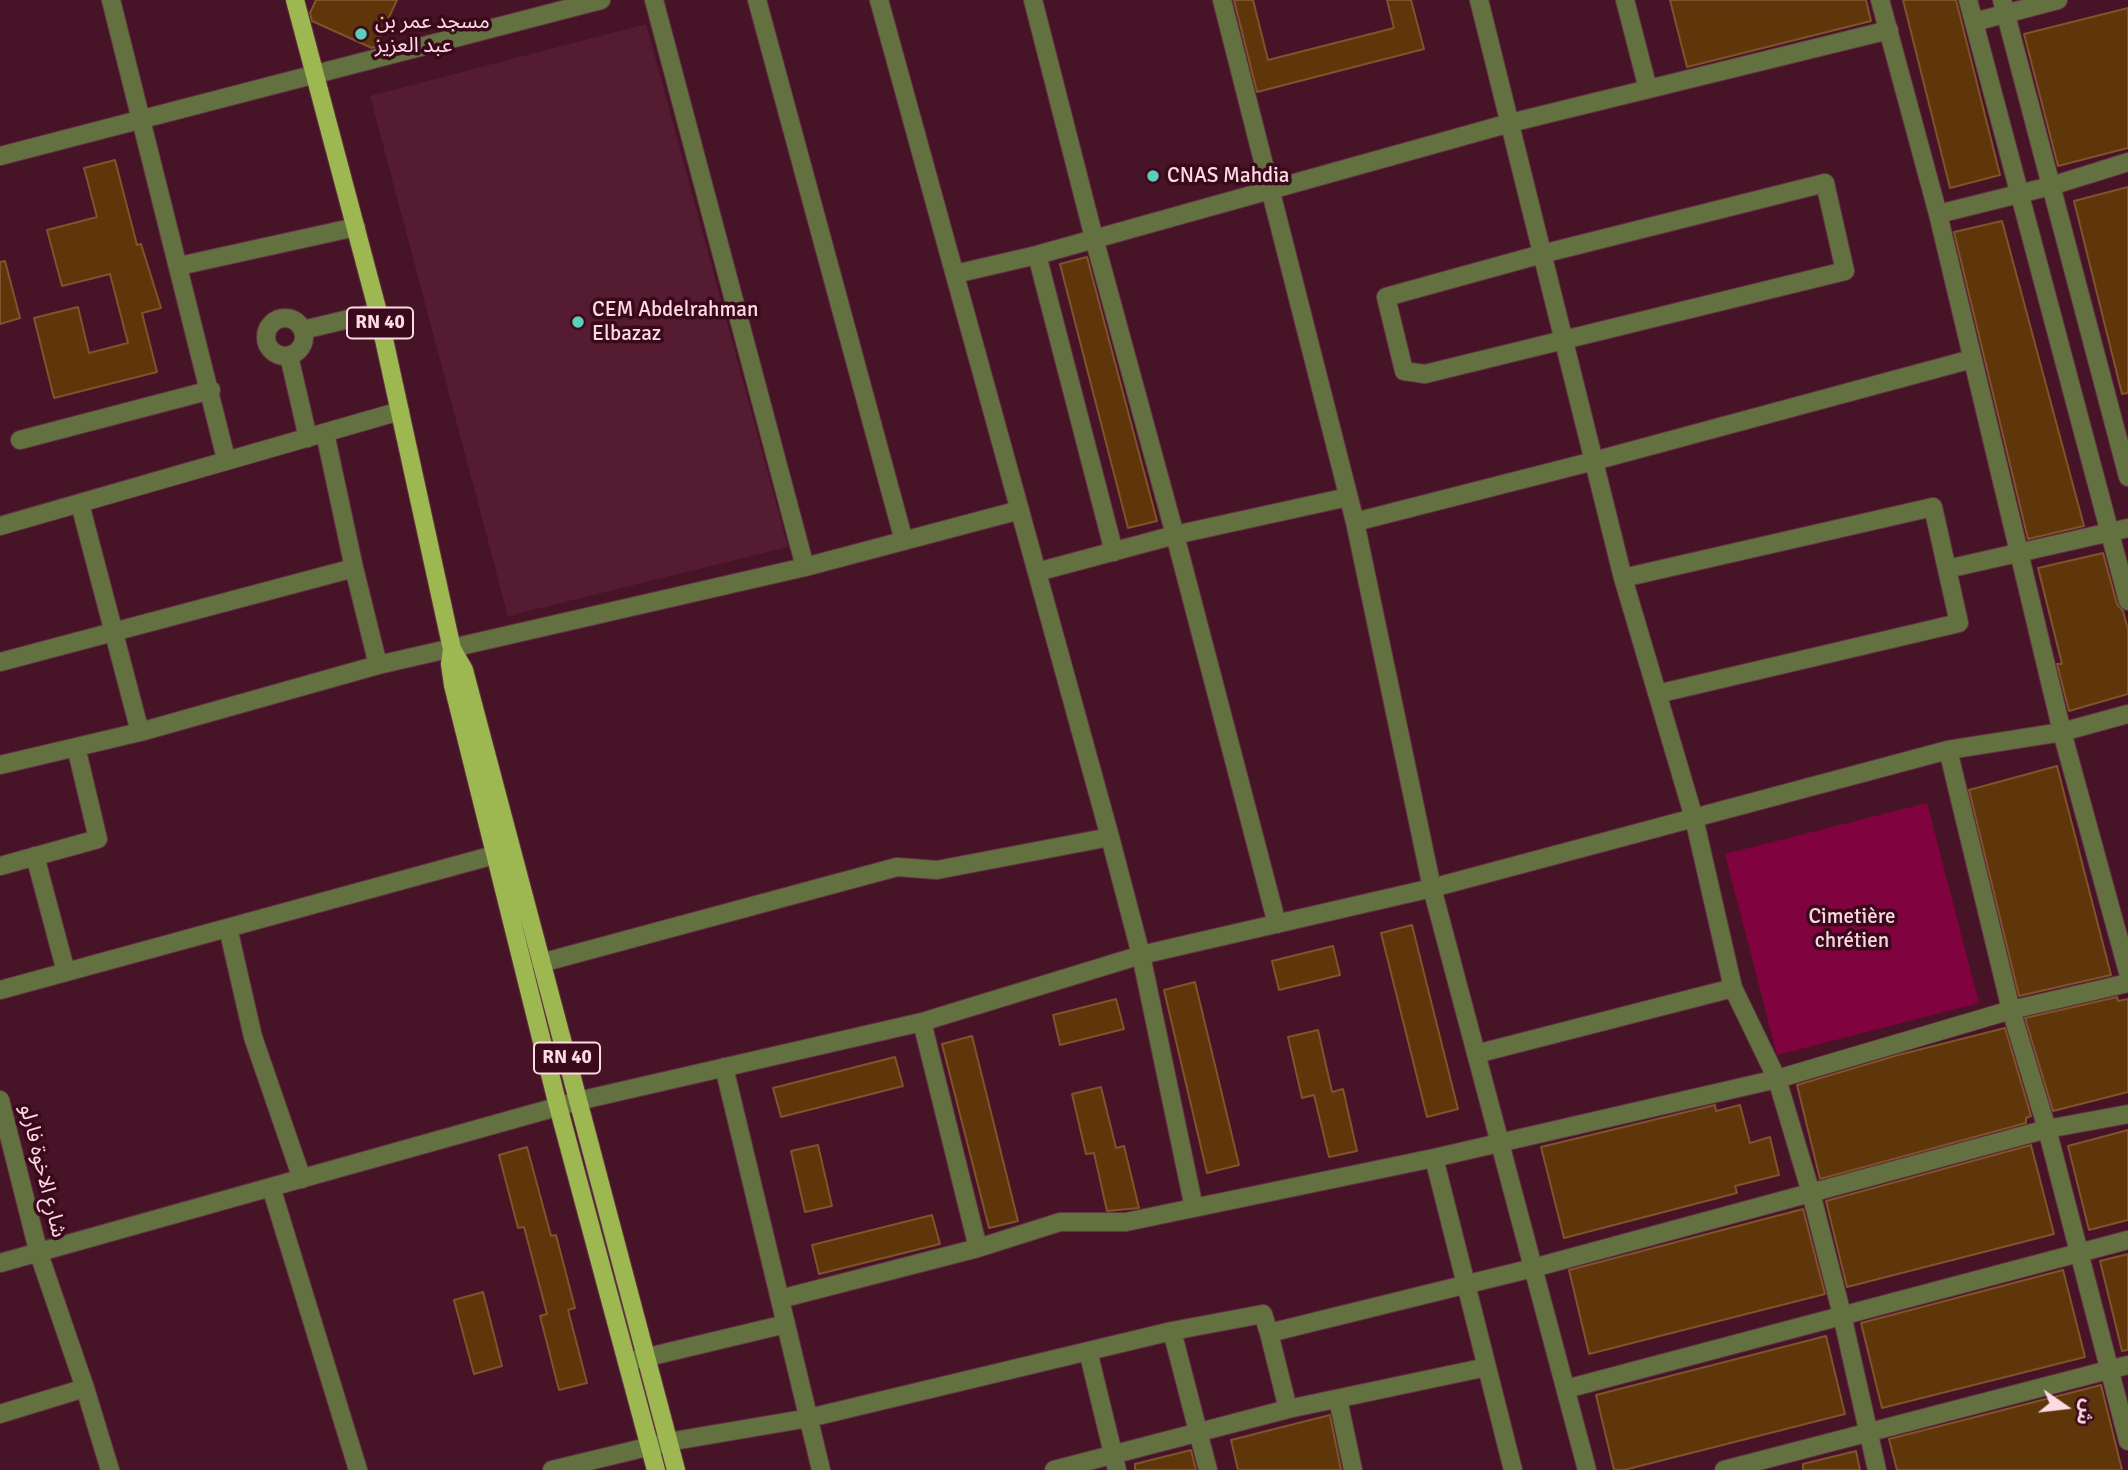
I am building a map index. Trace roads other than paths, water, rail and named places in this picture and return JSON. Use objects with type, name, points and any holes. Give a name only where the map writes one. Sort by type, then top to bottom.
[{"type":"main road","name":"RN 40","points":[[295,0],[378,312],[452,649],[464,670],[558,1106],[656,1470]]},
{"type":"main road","name":"RN 40","points":[[504,853],[541,962],[676,1470]]},
{"type":"main road","points":[[600,1261],[619,1253]]},
{"type":"street","points":[[111,0],[211,390],[226,459]]},
{"type":"street","points":[[0,156],[601,0]]},
{"type":"street","points":[[654,0],[805,567]]},
{"type":"street","points":[[757,0],[905,541]]},
{"type":"street","points":[[879,0],[1141,955],[1194,1208]]},
{"type":"street","points":[[1033,0],[1277,924]]},
{"type":"street","points":[[1222,0],[1355,522],[1432,888],[1587,1470]]},
{"type":"street","points":[[1479,0],[1623,578],[1694,818],[1733,988],[1777,1079],[1811,1193],[1877,1470]]},
{"type":"street","points":[[1625,0],[1648,89]]},
{"type":"street","points":[[1881,0],[1938,214],[2062,732],[2128,972]]},
{"type":"street","points":[[1968,0],[2128,601]]},
{"type":"street","points":[[1974,22],[2004,8],[2057,0]]},
{"type":"street","points":[[2004,8],[2128,477]]},
{"type":"street","points":[[955,274],[1037,255],[1510,123],[1889,30]]},
{"type":"street","points":[[1938,214],[2052,186],[2128,162]]},
{"type":"street","points":[[1825,183],[1845,271],[1564,340],[1425,374],[1404,370],[1386,297],[1542,254],[1825,183]]},
{"type":"street","points":[[179,266],[356,227]]},
{"type":"street","points":[[1037,255],[1114,552]]},
{"type":"street","points":[[303,330],[378,312]]},
{"type":"street","points":[[285,317],[297,321],[303,330],[300,350],[289,356],[277,354],[268,345],[266,333],[279,319],[285,317]]},
{"type":"street","points":[[289,356],[316,435],[378,665]]},
{"type":"street","points":[[1355,522],[1972,359]]},
{"type":"street","points":[[20,440],[211,390]]},
{"type":"street","points":[[0,526],[400,411]]},
{"type":"street","points":[[1037,572],[1175,535],[1348,496]]},
{"type":"street","points":[[80,504],[140,732]]},
{"type":"street","points":[[1623,578],[1933,507],[1959,623],[1657,694]]},
{"type":"street","points":[[0,765],[140,732],[378,665],[805,567],[1020,510]]},
{"type":"street","points":[[1947,569],[2128,528]]},
{"type":"street","points":[[0,662],[354,568]]},
{"type":"street","points":[[0,1263],[558,1106],[922,1022],[1141,955],[1432,888],[1948,750],[2062,732],[2128,714]]},
{"type":"street","points":[[0,866],[98,839],[76,747]]},
{"type":"street","points":[[1948,750],[2011,1010],[2047,1129],[2128,1441]]},
{"type":"street","points":[[541,962],[897,866],[937,870],[1110,837]]},
{"type":"street","points":[[0,990],[504,853]]},
{"type":"street","points":[[35,856],[66,972]]},
{"type":"street","points":[[228,928],[253,1037],[302,1179]]},
{"type":"street","points":[[780,1299],[978,1248],[1060,1222],[1126,1222],[1434,1158],[1777,1079],[2011,1010],[2128,983]]},
{"type":"street","points":[[1476,1054],[1733,988]]},
{"type":"street","points":[[922,1022],[978,1248]]},
{"type":"street","points":[[724,1068],[821,1470]]},
{"type":"street","name":"شارع الاخوة فارلو","points":[[0,1100],[39,1254],[110,1470]]},
{"type":"street","points":[[1269,1333],[1533,1268],[2047,1129],[2128,1114]]},
{"type":"street","points":[[1434,1158],[1513,1470]]},
{"type":"street","points":[[271,1187],[358,1470]]},
{"type":"street","points":[[1566,1389],[2128,1240]]},
{"type":"street","points":[[552,1470],[668,1442],[809,1418],[1172,1331],[1263,1314],[1288,1409]]},
{"type":"street","points":[[627,1362],[786,1324]]},
{"type":"street","points":[[1172,1331],[1208,1470]]},
{"type":"street","points":[[1088,1351],[1115,1462]]},
{"type":"street","points":[[1724,1470],[2128,1365]]},
{"type":"street","points":[[1054,1470],[1115,1462],[1198,1433],[1288,1409],[1487,1367]]},
{"type":"street","points":[[0,1414],[85,1388]]},
{"type":"street","points":[[1338,1399],[1353,1470]]},
{"type":"place","name":"مسجد عمر بن عبد العزيز","points":[[361,34]]},
{"type":"place","name":"CNAS Mahdia","points":[[1153,176]]},
{"type":"place","name":"CEM Abdelrahman Elbazaz","points":[[578,322]]},
{"type":"park label","name":"Cimetière chrétien","points":[[1852,929]]}]
